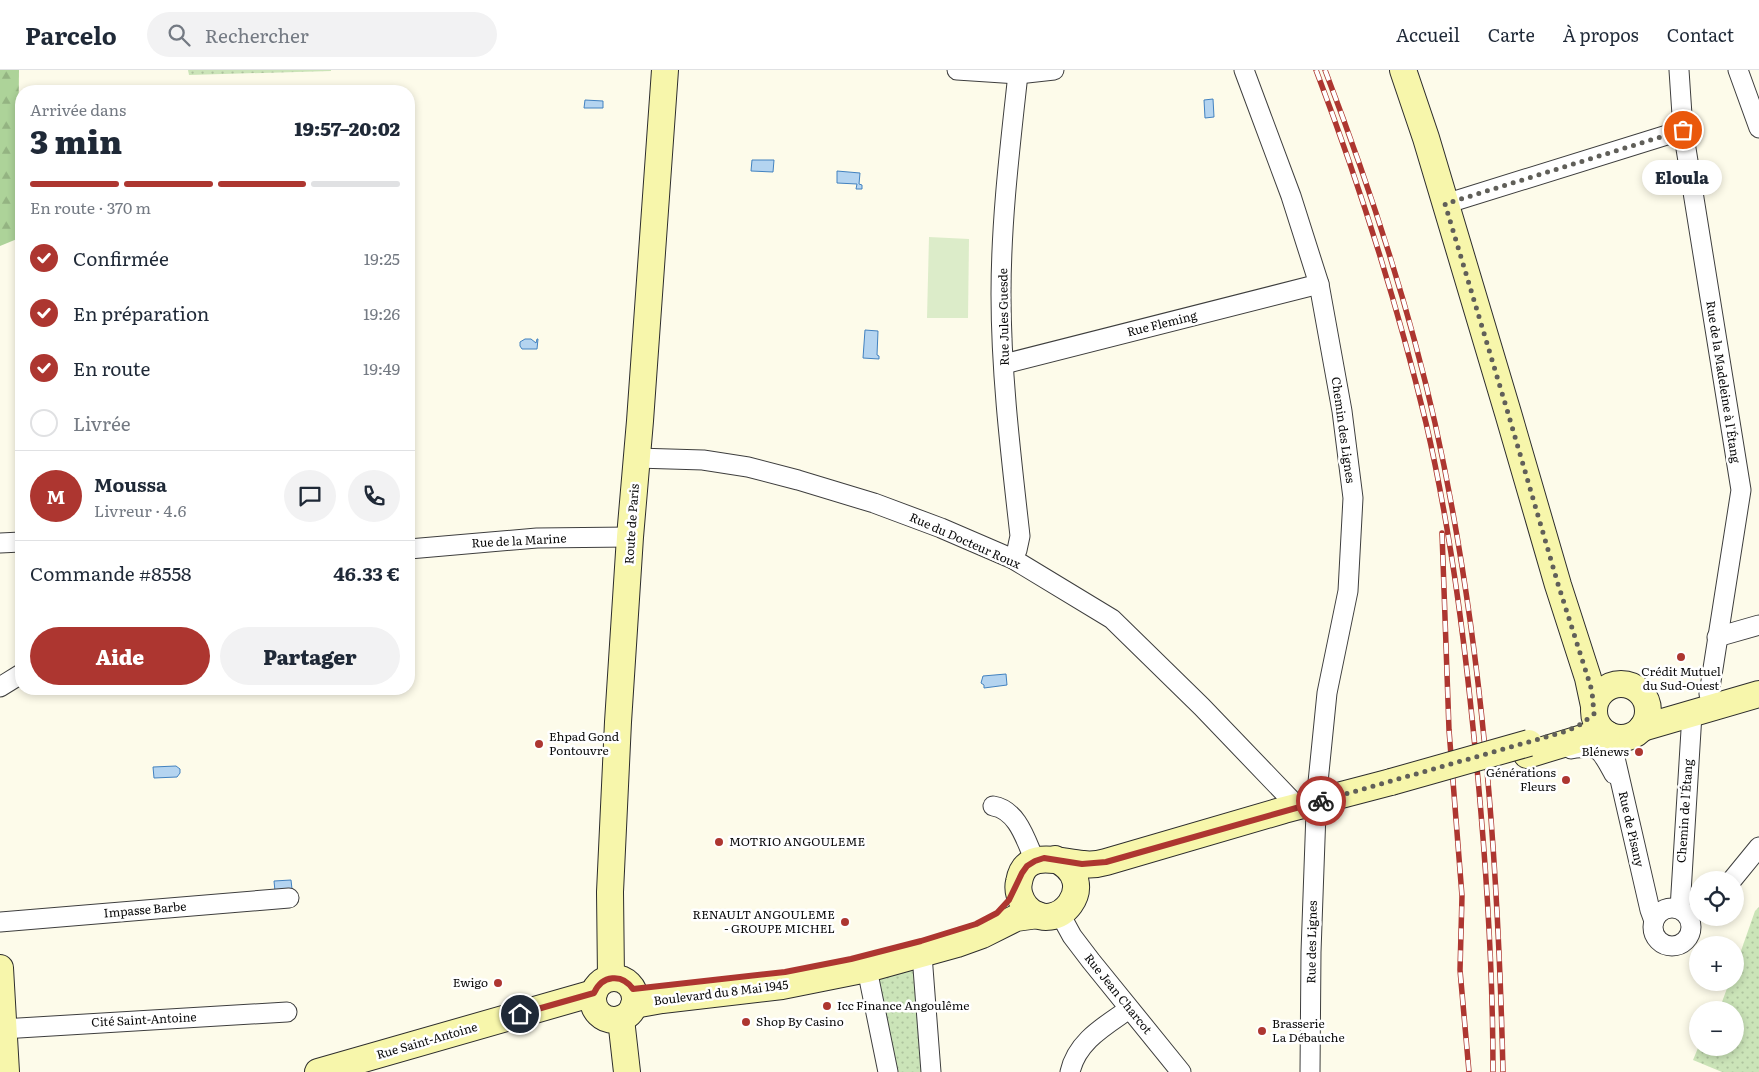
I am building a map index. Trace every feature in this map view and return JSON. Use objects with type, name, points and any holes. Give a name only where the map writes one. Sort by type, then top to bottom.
[{"type":"main road","name":"Route de Paris","points":[[627,1072],[615,999],[610,892],[631,525],[665,70]]},
{"type":"main road","name":"Rue de Pisany","points":[[1403,70],[1601,723]]},
{"type":"main road","points":[[1571,625],[1619,684]]},
{"type":"main road","points":[[1645,699],[1665,702],[1709,694],[1759,679]]},
{"type":"main road","points":[[1642,728],[1648,714],[1645,699],[1634,688],[1627,684],[1610,686],[1597,698],[1601,723],[1617,738],[1631,736],[1642,728],[1759,694]]},
{"type":"main road","name":"Boulevard du 8 Mai 1945","points":[[1045,860],[1098,864],[1220,834],[1301,810],[1528,749],[1596,734],[1601,723]]},
{"type":"main road","name":"Boulevard du 8 Mai 1945","points":[[615,999],[662,1000],[782,986],[922,955],[970,940],[1016,918],[1057,909],[1102,879],[1220,834]]},
{"type":"main road","points":[[1045,860],[1064,863],[1071,870],[1075,879],[1076,889],[1057,909],[1024,906],[1018,890],[1018,882],[1022,873],[1027,866],[1045,860]]},
{"type":"main road","name":"Boulevard du 8 Mai 1945","points":[[615,999],[785,972],[851,959],[949,933],[976,924],[997,913],[1009,900],[1018,882]]},
{"type":"main road","points":[[0,968],[2,1029],[6,1072]]},
{"type":"main road","name":"Rue Saint-Antoine","points":[[318,1072],[615,999]]},
{"type":"main road","name":"Rue Saint-Antoine","points":[[376,1072],[615,999]]},
{"type":"street","points":[[957,70],[1018,74],[1054,70]]},
{"type":"street","name":"Chemin des Lignes","points":[[1244,70],[1292,196],[1319,284],[1342,411],[1353,498],[1348,591],[1301,810]]},
{"type":"street","name":"Rue de la Madeleine à l'Étang","points":[[1679,70],[1683,130],[1741,490],[1709,694]]},
{"type":"street","points":[[1738,70],[1759,128]]},
{"type":"street","name":"Rue Jules Guesde","points":[[1013,559],[1020,536],[1006,401],[1001,294],[1006,190],[1018,74]]},
{"type":"street","points":[[1445,204],[1683,130]]},
{"type":"street","name":"Rue Fleming","points":[[1004,364],[1319,284]]},
{"type":"street","name":"Rue du Docteur Roux","points":[[637,461],[702,460],[748,467],[798,480],[874,503],[1013,559],[1117,624],[1202,707],[1301,810]]},
{"type":"street","name":"Rue de la Marine","points":[[415,548],[537,538],[631,525]]},
{"type":"street","points":[[0,543],[15,542]]},
{"type":"street","points":[[1717,637],[1759,625]]},
{"type":"street","points":[[0,687],[15,678]]},
{"type":"street","name":"Chemin de l'Étang","points":[[1680,909],[1692,714]]},
{"type":"street","name":"Rue de Pisany","points":[[1601,723],[1622,788],[1654,921]]},
{"type":"street","points":[[1528,749],[1593,747],[1605,757],[1622,788]]},
{"type":"street","points":[[993,806],[1000,807],[1014,818],[1045,860]]},
{"type":"street","name":"Rue des Lignes","points":[[1301,810],[1314,880],[1310,1072]]},
{"type":"street","points":[[1739,871],[1759,847]]},
{"type":"street","name":"Impasse Barbe","points":[[0,922],[289,898]]},
{"type":"street","points":[[1689,916],[1674,907],[1661,911],[1654,921],[1653,927],[1656,937],[1665,945],[1671,946],[1683,943],[1694,926]]},
{"type":"street","name":"Rue Jean Charcot","points":[[1057,909],[1072,936],[1090,962],[1181,1072]]},
{"type":"street","points":[[922,955],[931,1072]]},
{"type":"street","points":[[867,968],[888,1072]]},
{"type":"street","points":[[1070,1072],[1077,1052],[1086,1041],[1129,1009]]},
{"type":"street","name":"Cité Saint-Antoine","points":[[2,1029],[286,1012]]},
{"type":"green space","points":[[0,70],[19,70],[19,85],[15,85],[15,240],[0,246]]},
{"type":"green space","points":[[188,70],[331,70],[331,71],[189,75]]},
{"type":"green space","points":[[929,237],[969,239],[968,318],[927,318]]},
{"type":"green space","points":[[1759,907],[1759,1072],[1722,1072],[1693,1060],[1695,1056],[1744,1056],[1744,1001],[1722,1001],[1726,991],[1744,991],[1744,942],[1755,911]]},
{"type":"green space","points":[[917,963],[924,1072],[895,1072],[875,974]]},
{"type":"water","points":[[1213,99],[1214,117],[1205,118],[1204,100]]},
{"type":"water","points":[[585,100],[603,101],[603,108],[584,108]]},
{"type":"water","points":[[752,160],[774,160],[773,172],[751,171]]},
{"type":"water","points":[[837,171],[860,173],[859,184],[862,185],[862,189],[856,189],[857,184],[837,183]]},
{"type":"water","points":[[865,330],[878,331],[877,355],[879,359],[863,358]]},
{"type":"water","points":[[525,339],[531,339],[536,343],[538,339],[537,349],[522,349],[520,342]]},
{"type":"water","points":[[1006,674],[1007,685],[984,688],[984,685],[981,683],[983,676]]},
{"type":"water","points":[[176,766],[180,769],[177,777],[154,778],[153,767]]},
{"type":"water","points":[[291,880],[292,889],[275,891],[274,881]]},
{"type":"railway","points":[[1316,70],[1348,157],[1390,289],[1426,423],[1444,511],[1458,600],[1474,734],[1487,889],[1491,962],[1493,1072]]},
{"type":"railway","points":[[1325,70],[1372,201],[1413,333],[1435,423],[1451,503],[1465,584],[1485,746],[1497,909],[1503,1072]]},
{"type":"railway","points":[[1442,533],[1449,730],[1462,896],[1460,970],[1469,1072]]},
{"type":"way so far","points":[[1321,801],[1567,731],[1581,724],[1594,714],[1592,691],[1558,584],[1445,204],[1683,130]]},
{"type":"place","name":"Eloula","points":[[1683,130]]},
{"type":"place","name":"Crédit Mutuel du Sud-Ouest","points":[[1681,657]]},
{"type":"place","name":"Ehpad Gond Pontouvre","points":[[539,744]]},
{"type":"place","name":"Blénews","points":[[1639,752]]},
{"type":"place","name":"Générations Fleurs","points":[[1566,780]]},
{"type":"place","name":"MOTRIO ANGOULEME","points":[[719,842]]},
{"type":"place","name":"RENAULT ANGOULEME - GROUPE MICHEL","points":[[845,922]]},
{"type":"place","name":"Ewigo","points":[[498,983]]},
{"type":"place","name":"Icc Finance Angoulême","points":[[827,1006]]},
{"type":"place","name":"Shop By Casino","points":[[746,1022]]},
{"type":"place","name":"Brasserie La Débauche","points":[[1262,1031]]},
{"type":"route","points":[[520,1014],[594,993],[600,983],[611,978],[624,980],[633,989],[769,974],[851,959],[921,941],[976,924],[997,913],[1009,900],[1027,866],[1035,861],[1044,858],[1082,864],[1098,864],[1321,801]]}]
